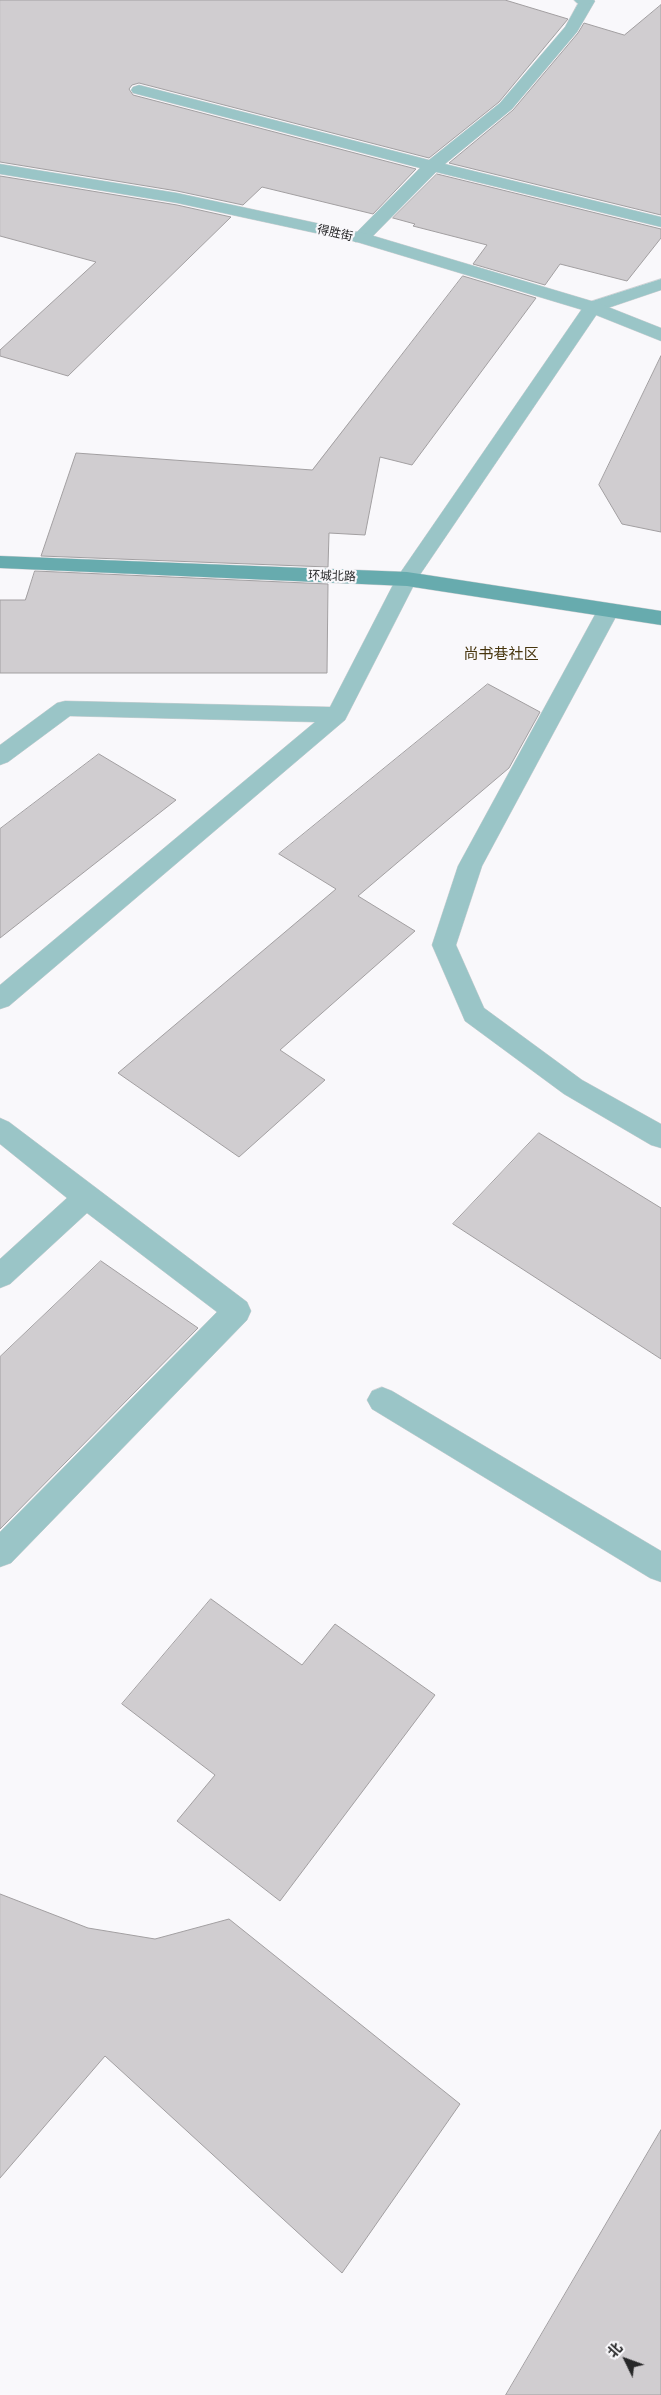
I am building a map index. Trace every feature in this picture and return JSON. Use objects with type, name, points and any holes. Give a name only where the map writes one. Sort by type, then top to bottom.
[{"type":"main road","name":"环城北路","points":[[0,562],[407,579],[661,618]]},
{"type":"street","points":[[361,238],[432,166],[506,106],[572,29],[585,0]]},
{"type":"street","points":[[139,90],[432,166],[661,222]]},
{"type":"street","name":"得胜街","points":[[0,169],[177,198],[361,238],[592,307],[661,335]]},
{"type":"street","points":[[0,999],[337,715],[407,579],[592,307],[661,284]]},
{"type":"street","points":[[608,611],[470,866],[444,945],[474,1014],[573,1087],[661,1137]]},
{"type":"street","points":[[0,756],[65,708],[337,715]]},
{"type":"street","points":[[0,1129],[86,1198],[237,1311],[0,1553]]},
{"type":"street","points":[[0,1276],[86,1198]]},
{"type":"street","points":[[382,1400],[661,1568]]},
{"type":"building","points":[[0,0],[505,0],[568,19],[499,102],[429,158],[139,83],[132,85],[129,89],[133,95],[416,169],[373,214],[262,187],[243,205],[177,191],[0,162]]},
{"type":"building","points":[[661,5],[661,215],[449,163],[513,110],[578,33],[584,23],[624,35]]},
{"type":"building","points":[[437,174],[661,229],[661,238],[627,281],[560,264],[545,285],[473,264],[487,245],[413,226],[415,224],[393,218]]},
{"type":"building","points":[[0,176],[177,205],[231,217],[68,376],[0,356],[0,350],[96,262],[0,236]]},
{"type":"building","points":[[463,276],[536,298],[412,465],[380,457],[365,535],[329,533],[328,567],[41,556],[76,453],[312,470]]},
{"type":"building","points":[[661,356],[661,532],[622,524],[599,485]]},
{"type":"building","points":[[35,571],[328,584],[327,673],[0,673],[0,600],[25,600]]},
{"type":"building","points":[[488,684],[540,712],[509,768],[358,896],[415,931],[280,1050],[325,1080],[239,1157],[118,1073],[336,889],[279,854]]},
{"type":"building","points":[[99,754],[176,800],[0,938],[0,829]]},
{"type":"building","points":[[539,1133],[661,1208],[661,1359],[453,1224]]},
{"type":"building","points":[[101,1261],[198,1328],[0,1529],[0,1357]]},
{"type":"building","points":[[211,1599],[302,1665],[335,1624],[435,1695],[280,1901],[177,1821],[215,1775],[122,1704]]},
{"type":"building","points":[[0,1894],[88,1928],[155,1939],[229,1919],[460,2104],[342,2273],[105,2056],[0,2178]]},
{"type":"building","points":[[661,2130],[661,2395],[506,2395]]},
{"type":"district","name":"尚书巷社区","points":[[501,654]]}]
